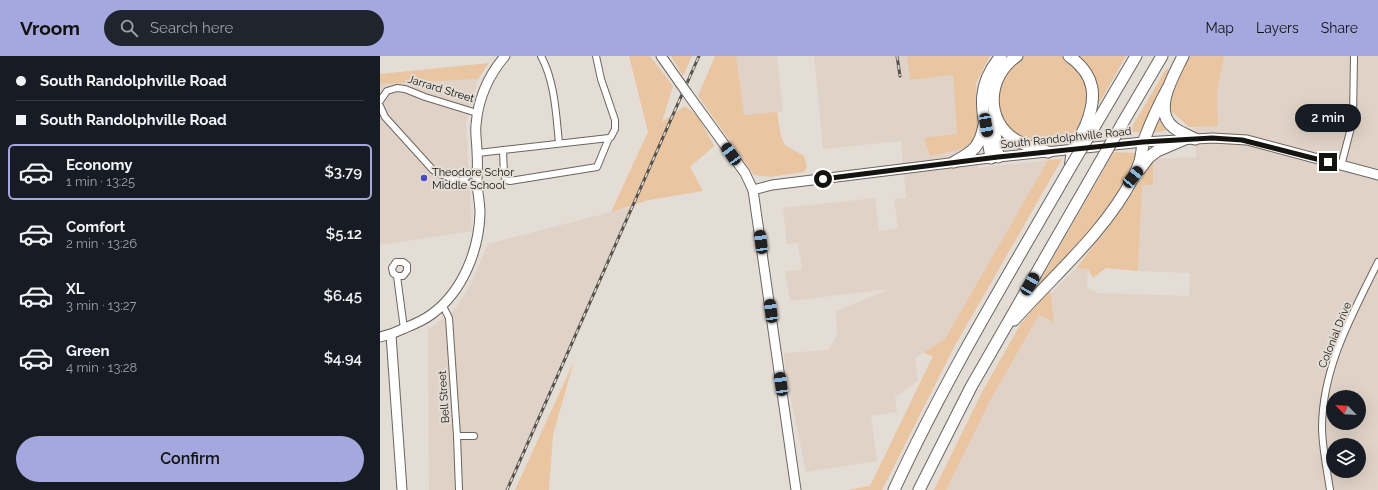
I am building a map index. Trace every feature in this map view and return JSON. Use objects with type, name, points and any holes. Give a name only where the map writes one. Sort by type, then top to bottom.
[{"type":"highway","points":[[954,162],[968,154],[979,143],[982,136],[984,122],[982,101],[984,87],[990,70],[1001,56]]},
{"type":"highway","points":[[995,157],[992,110],[994,86],[1008,62],[1017,56]]},
{"type":"highway","points":[[1069,56],[1085,72],[1092,87],[1090,127]]},
{"type":"highway","points":[[894,490],[930,416],[971,340],[1070,168],[1090,127],[1136,56]]},
{"type":"highway","points":[[919,490],[998,338],[1162,56]]},
{"type":"highway","points":[[998,338],[1097,232],[1118,204],[1140,162],[1143,142],[1182,56]]},
{"type":"highway","points":[[1168,88],[1164,106],[1165,117],[1172,127],[1190,139]]},
{"type":"highway","points":[[992,103],[1001,126],[1009,135],[1022,144],[1048,152]]},
{"type":"highway","points":[[984,122],[995,157]]},
{"type":"highway","points":[[1133,177],[1149,157],[1158,151],[1190,139]]},
{"type":"main road","points":[[380,337],[392,335],[421,321],[433,313],[455,290],[473,255],[477,239],[480,212],[477,187],[477,112],[489,78],[505,56]]},
{"type":"main road","points":[[661,56],[745,174],[753,190],[796,490]]},
{"type":"main road","name":"South Randolphville Road","points":[[753,190],[772,185],[995,157],[1143,142],[1212,138],[1242,140],[1378,175]]},
{"type":"main road","points":[[392,335],[402,490]]},
{"type":"street","points":[[541,56],[551,86],[559,143]]},
{"type":"street","points":[[503,150],[504,176],[506,180],[510,181],[597,167],[609,138],[615,129],[615,120],[601,79],[596,56]]},
{"type":"street","points":[[1341,166],[1353,120],[1354,56]]},
{"type":"street","name":"Jarrard Street","points":[[380,101],[387,91],[397,88],[405,89],[425,97],[477,112]]},
{"type":"street","points":[[380,106],[385,117],[433,170],[451,180],[461,181],[477,187]]},
{"type":"street","points":[[478,153],[609,138]]},
{"type":"street","points":[[461,181],[477,169]]},
{"type":"street","name":"Colonial Drive","points":[[1330,490],[1323,437],[1323,415],[1326,388],[1333,359],[1345,329],[1378,262]]},
{"type":"street","points":[[397,276],[404,328]]},
{"type":"street","name":"Bell Street","points":[[442,304],[449,318],[459,490]]},
{"type":"street","points":[[457,436],[474,436]]},
{"type":"shaded area","points":[[629,56],[650,56],[673,86],[662,122],[685,106],[698,116],[714,146],[690,167],[703,191],[649,200],[611,212],[648,132]]},
{"type":"shaded area","points":[[671,56],[692,56],[683,76]]},
{"type":"shaded area","points":[[715,56],[736,56],[744,115],[777,112],[781,137],[785,145],[804,156],[807,167],[804,172],[769,177],[754,175],[698,96]]},
{"type":"shaded area","points":[[736,56],[777,56],[783,112],[744,115]]},
{"type":"shaded area","points":[[814,56],[907,56],[910,80],[953,75],[957,134],[979,168],[1048,160],[945,339],[915,358],[918,381],[895,397],[897,412],[871,416],[877,461],[806,472],[785,370],[784,353],[828,350],[837,336],[836,311],[890,289],[790,301],[785,272],[802,269],[798,243],[787,244],[783,208],[875,198],[879,231],[898,228],[894,199],[906,198],[901,141],[823,149]]},
{"type":"shaded area","points":[[907,56],[990,56],[976,83],[978,116],[977,137],[970,147],[930,156],[924,138],[957,134],[953,75],[910,80]]},
{"type":"shaded area","points":[[1025,56],[1061,56],[1076,65],[1088,86],[1088,109],[1076,130],[1066,143],[1043,145],[1029,143],[1020,139],[1009,130],[1001,114],[997,91],[1000,81],[1016,62]]},
{"type":"shaded area","points":[[1074,56],[1126,56],[1094,112],[1096,104]]},
{"type":"shaded area","points":[[1188,56],[1224,56],[1217,93],[1218,126],[1189,127],[1170,110],[1168,100]]},
{"type":"shaded area","points":[[1224,56],[1378,56],[1378,490],[946,490],[992,397],[1039,315],[1054,321],[1051,294],[1076,268],[1088,268],[1087,287],[1098,293],[1189,296],[1190,273],[1138,271],[1142,184],[1153,159],[1196,157],[1194,127],[1218,126],[1217,93]]},
{"type":"shaded area","points":[[489,63],[478,79],[380,84],[380,74]]},
{"type":"shaded area","points":[[1166,69],[1170,71],[1140,132],[1129,132]]},
{"type":"shaded area","name":"Theodore Schor Middle School","points":[[478,79],[466,124],[472,231],[380,245],[380,84]]},
{"type":"shaded area","points":[[1160,108],[1169,130],[1153,133],[1152,132]]},
{"type":"shaded area","points":[[1114,152],[1136,153],[1131,173],[1101,218],[1041,284],[1041,279]]},
{"type":"shaded area","points":[[1062,159],[953,349],[882,490],[848,490],[870,486],[933,356],[923,353],[945,339],[1048,160]]},
{"type":"shaded area","points":[[1153,159],[1153,185],[1142,185],[1138,271],[1106,268],[1093,278],[1088,269],[1077,268],[1121,210]]},
{"type":"shaded area","points":[[633,207],[506,490],[429,490],[428,330],[454,310],[469,288],[488,244]]},
{"type":"shaded area","points":[[1049,290],[1051,294],[1054,322],[1039,315],[992,397],[946,490],[934,490],[982,392],[1020,325]]},
{"type":"shaded area","points":[[574,361],[553,435],[549,490],[515,490]]},
{"type":"railway","points":[[507,490],[699,56]]},
{"type":"railway","points":[[897,56],[900,76]]},
{"type":"place","name":"Theodore Schor Middle School","points":[[424,178]]},
{"type":"route","points":[[823,179],[998,157],[1143,142],[1212,138],[1242,140],[1328,162]]}]
